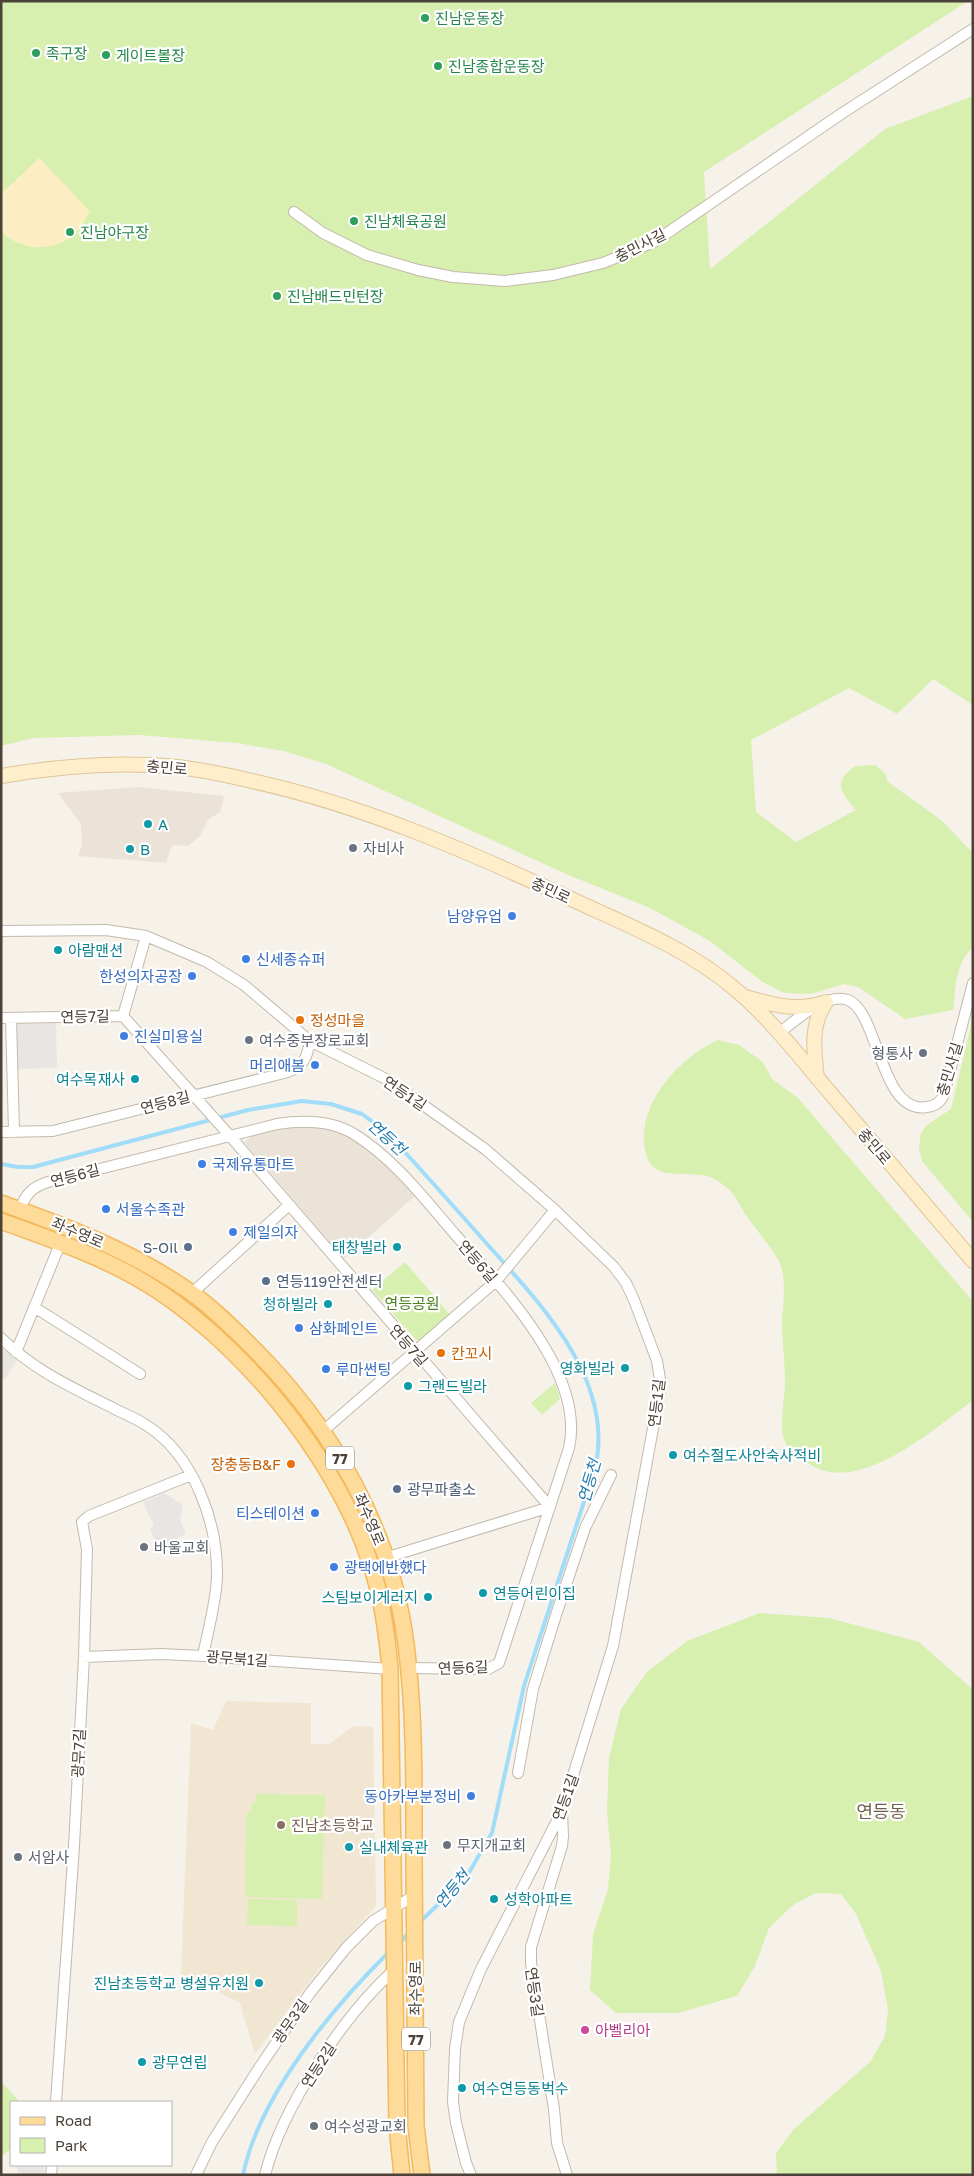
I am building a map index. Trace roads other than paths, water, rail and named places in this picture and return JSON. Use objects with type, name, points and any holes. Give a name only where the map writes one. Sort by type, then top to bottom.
[{"type":"main road","name":"좌수영로","points":[[1,1203],[123,1252],[192,1293],[220,1316],[271,1366],[323,1431],[367,1508],[386,1558],[402,1622],[408,1668],[414,1749],[416,2126],[422,2175]]},
{"type":"main road","points":[[26,1212],[27,1231]]},
{"type":"main road","name":"좌수영로","points":[[1,1221],[92,1256],[137,1278],[176,1304],[223,1343],[259,1380],[287,1414],[330,1477],[358,1530],[379,1594],[386,1628],[390,1669],[399,2156],[402,2175]]},
{"type":"main road","points":[[399,2156],[419,2155]]},
{"type":"street","name":"충민사길","points":[[294,212],[323,233],[367,255],[418,270],[453,277],[505,281],[553,275],[603,263],[654,242],[841,114],[973,29]]},
{"type":"street","name":"충민로","points":[[1,776],[55,770],[150,765],[211,772],[316,797],[367,813],[516,874],[649,935],[718,976],[745,997],[817,1078],[973,1262]]},
{"type":"street","name":"연등1길","points":[[1,931],[106,930],[146,936],[207,962],[244,986],[310,1041],[388,1080],[485,1149],[555,1210],[614,1267],[626,1283],[657,1361],[661,1385],[613,1646],[562,1811],[481,1969],[459,2022],[455,2050],[454,2102],[456,2123],[471,2175]]},
{"type":"street","points":[[123,1016],[146,936]]},
{"type":"street","name":"충민사길","points":[[778,1034],[800,1017],[826,1002],[836,998],[849,1000],[857,1006],[900,1098],[910,1105],[928,1107],[940,1101],[944,1094],[973,983]]},
{"type":"street","points":[[745,997],[794,1008],[809,1007],[826,1002]]},
{"type":"street","points":[[817,1078],[814,1030],[818,1014],[826,1002]]},
{"type":"street","name":"연등7길","points":[[6,1018],[123,1016],[230,1136],[550,1507]]},
{"type":"street","points":[[6,1018],[14,1132]]},
{"type":"street","name":"연등8길","points":[[1,1132],[52,1131],[294,1070],[306,1060],[310,1041]]},
{"type":"street","name":"연등6길","points":[[26,1212],[28,1193],[36,1186],[48,1182],[277,1124],[302,1121],[330,1125],[354,1134],[399,1171],[496,1281],[540,1340],[558,1375],[570,1409],[572,1438],[499,1663],[488,1669],[408,1668]]},
{"type":"street","points":[[192,1293],[289,1205]]},
{"type":"street","points":[[323,1431],[496,1281],[555,1210]]},
{"type":"street","points":[[16,1352],[60,1244]]},
{"type":"street","points":[[34,1307],[140,1374]]},
{"type":"street","points":[[1,1338],[44,1373],[146,1425],[178,1454],[191,1476],[209,1519],[216,1572],[216,1589],[203,1656]]},
{"type":"street","points":[[518,1773],[533,1689],[556,1614],[585,1528],[611,1475]]},
{"type":"street","name":"광무7길","points":[[56,2101],[74,1846],[84,1657],[87,1549],[82,1527],[83,1520],[191,1476]]},
{"type":"street","points":[[386,1558],[550,1507]]},
{"type":"street","name":"광무북1길","points":[[84,1657],[160,1654],[390,1669]]},
{"type":"street","name":"연등3길","points":[[562,1811],[562,1846],[530,1955],[554,2109],[557,2143],[567,2175]]},
{"type":"street","name":"광무3길","points":[[196,2175],[212,2142],[253,2076],[310,1992],[373,1921],[415,1895]]},
{"type":"street","name":"연등2길","points":[[265,2175],[284,2122],[318,2065],[362,2003],[395,1969]]},
{"type":"waterway","name":"연등천","points":[[1,1164],[33,1167],[248,1110],[302,1101],[331,1104],[362,1114],[381,1128],[403,1150],[529,1291],[550,1317],[584,1374],[594,1404],[599,1436],[595,1468],[524,1686],[492,1833],[467,1876],[419,1923]]},
{"type":"waterway","name":"연등천","points":[[400,1942],[411,1931]]},
{"type":"waterway","name":"연등천","points":[[243,2175],[252,2145],[281,2084],[322,2026],[367,1974],[389,1952]]},
{"type":"place","name":"진남운동장","points":[[425,18]]},
{"type":"place","name":"족구장","points":[[36,53]]},
{"type":"place","name":"게이트볼장","points":[[106,55]]},
{"type":"place","name":"진남종합운동장","points":[[438,66]]},
{"type":"place","name":"진남체육공원","points":[[354,221]]},
{"type":"place","name":"진남야구장","points":[[70,232]]},
{"type":"place","name":"진남배드민턴장","points":[[277,296]]},
{"type":"place","name":"A","points":[[148,824]]},
{"type":"place","name":"자비사","points":[[353,848]]},
{"type":"place","name":"B","points":[[130,849]]},
{"type":"place","name":"남양유업","points":[[512,916]]},
{"type":"place","name":"아람맨션","points":[[58,950]]},
{"type":"place","name":"신세종슈퍼","points":[[246,959]]},
{"type":"place","name":"한성의자공장","points":[[192,976]]},
{"type":"place","name":"정성마을","points":[[300,1020]]},
{"type":"place","name":"진실미용실","points":[[124,1036]]},
{"type":"place","name":"여수중부장로교회","points":[[249,1040]]},
{"type":"place","name":"형통사","points":[[923,1053]]},
{"type":"place","name":"머리애봄","points":[[315,1065]]},
{"type":"place","name":"여수목재사","points":[[135,1079]]},
{"type":"place","name":"국제유통마트","points":[[202,1164]]},
{"type":"place","name":"서울수족관","points":[[106,1209]]},
{"type":"place","name":"제일의자","points":[[233,1232]]},
{"type":"place","name":"S-Oil","points":[[188,1247]]},
{"type":"place","name":"태창빌라","points":[[397,1247]]},
{"type":"place","name":"연등119안전센터","points":[[266,1281]]},
{"type":"place","name":"청하빌라","points":[[328,1304]]},
{"type":"place","name":"삼화페인트","points":[[299,1328]]},
{"type":"place","name":"칸꼬시","points":[[441,1353]]},
{"type":"place","name":"영화빌라","points":[[625,1368]]},
{"type":"place","name":"루마썬팅","points":[[326,1369]]},
{"type":"place","name":"그랜드빌라","points":[[408,1386]]},
{"type":"place","name":"여수절도사안숙사적비","points":[[673,1455]]},
{"type":"place","name":"장충동B&F","points":[[291,1464]]},
{"type":"place","name":"광무파출소","points":[[397,1489]]},
{"type":"place","name":"티스테이션","points":[[315,1513]]},
{"type":"place","name":"바울교회","points":[[144,1547]]},
{"type":"place","name":"광택에반했다","points":[[334,1567]]},
{"type":"place","name":"연등어린이집","points":[[483,1593]]},
{"type":"place","name":"스팀보이게러지","points":[[428,1597]]},
{"type":"place","name":"동아카부분정비","points":[[471,1796]]},
{"type":"place","name":"진남초등학교","points":[[281,1825]]},
{"type":"place","name":"무지개교회","points":[[447,1845]]},
{"type":"place","name":"실내체육관","points":[[349,1847]]},
{"type":"place","name":"서암사","points":[[18,1857]]},
{"type":"place","name":"성학아파트","points":[[494,1899]]},
{"type":"place","name":"진남초등학교 병설유치원","points":[[259,1983]]},
{"type":"place","name":"아벨리아","points":[[585,2030]]},
{"type":"place","name":"광무연립","points":[[142,2062]]},
{"type":"place","name":"여수연등동벅수","points":[[462,2088]]},
{"type":"place","name":"여수성광교회","points":[[314,2126]]},
{"type":"district","name":"연등동","points":[[881,1811]]},
{"type":"park label","name":"연등공원","points":[[412,1303]]}]
